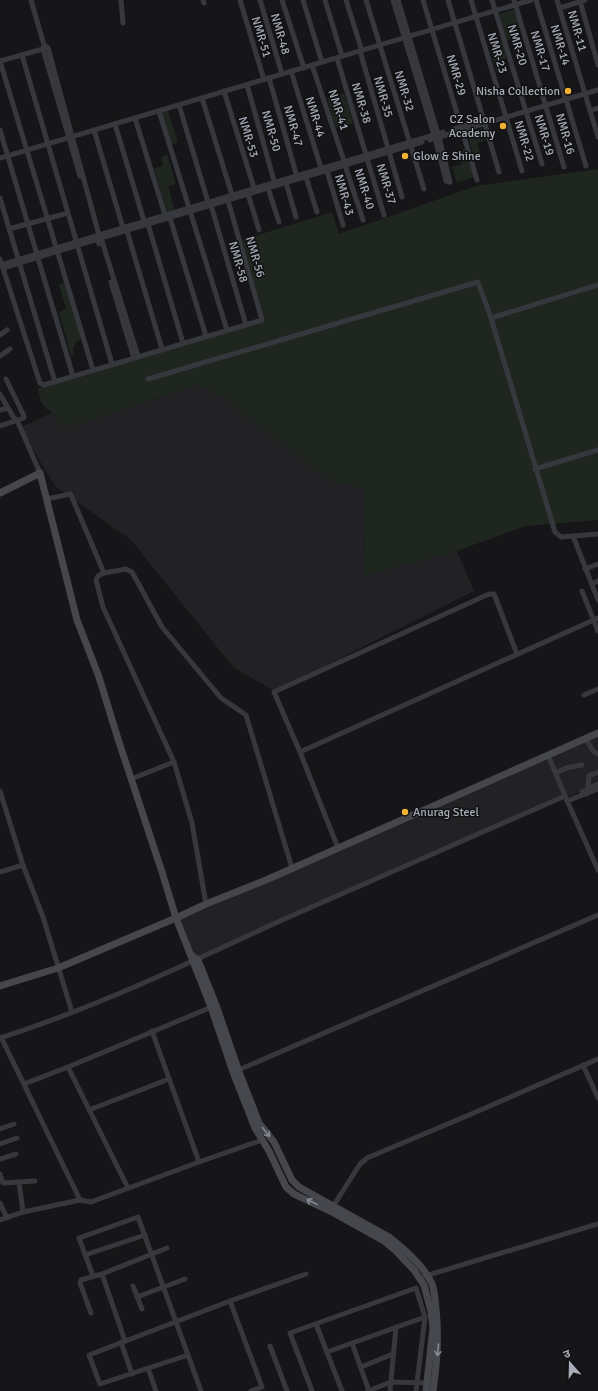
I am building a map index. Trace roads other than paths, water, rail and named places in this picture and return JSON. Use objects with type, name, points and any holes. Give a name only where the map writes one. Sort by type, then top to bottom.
[{"type":"street","points":[[32,0],[44,47],[48,48],[98,237],[136,357]]},
{"type":"street","points":[[121,0],[123,23]]},
{"type":"street","name":"NMR-51","points":[[240,0],[266,79]]},
{"type":"street","name":"NMR-48","points":[[260,0],[282,74]]},
{"type":"street","points":[[282,0],[304,68]]},
{"type":"street","points":[[303,0],[322,62]]},
{"type":"street","name":"NMR-38","points":[[324,0],[367,156]]},
{"type":"street","name":"NMR-35","points":[[346,0],[402,197]]},
{"type":"street","name":"NMR-32","points":[[366,0],[424,189]]},
{"type":"street","points":[[393,0],[407,37]]},
{"type":"street","points":[[398,0],[407,37],[450,182],[446,180],[436,136]]},
{"type":"street","name":"NMR-29","points":[[423,0],[477,180]]},
{"type":"street","points":[[448,0],[499,172]]},
{"type":"street","name":"NMR-23","points":[[471,0],[506,116]]},
{"type":"street","name":"NMR-20","points":[[492,0],[526,110]]},
{"type":"street","points":[[0,158],[496,11],[515,2],[531,0]]},
{"type":"street","name":"NMR-14","points":[[536,0],[586,166]]},
{"type":"street","name":"NMR-11","points":[[557,0],[598,137]]},
{"type":"street","points":[[560,8],[582,1],[598,65]]},
{"type":"street","name":"NMR-17","points":[[515,2],[546,104]]},
{"type":"street","points":[[44,47],[0,61],[93,370]]},
{"type":"street","points":[[22,55],[112,364]]},
{"type":"street","name":"NMR-41","points":[[312,65],[344,163]]},
{"type":"street","name":"NMR-44","points":[[291,72],[321,168]]},
{"type":"street","name":"NMR-47","points":[[266,79],[297,177]]},
{"type":"street","name":"NMR-50","points":[[247,85],[276,184]]},
{"type":"street","points":[[229,197],[248,194],[321,168],[344,163],[462,129],[598,87]]},
{"type":"street","points":[[584,92],[598,90]]},
{"type":"street","name":"NMR-53","points":[[224,92],[254,188]]},
{"type":"street","name":"NMR-56","points":[[202,98],[262,320],[246,325]]},
{"type":"street","name":"NMR-16","points":[[546,104],[564,167]]},
{"type":"street","name":"NMR-58","points":[[179,105],[246,325]]},
{"type":"street","points":[[590,111],[598,108]]},
{"type":"street","name":"NMR-19","points":[[526,110],[542,164]]},
{"type":"street","points":[[159,111],[227,330]]},
{"type":"street","name":"NMR-22","points":[[506,116],[522,171]]},
{"type":"street","points":[[136,118],[206,336]]},
{"type":"street","points":[[115,124],[184,343]]},
{"type":"street","points":[[0,130],[73,376]]},
{"type":"street","points":[[94,130],[162,349]]},
{"type":"street","name":"NMR-37","points":[[367,156],[384,215]]},
{"type":"street","points":[[246,325],[44,385],[40,383],[1,264],[19,261],[77,244],[210,204],[254,188],[286,183],[297,177],[306,177],[327,171],[344,163]]},
{"type":"street","name":"NMR-40","points":[[344,163],[363,220]]},
{"type":"street","name":"NMR-43","points":[[327,171],[343,225]]},
{"type":"street","points":[[306,177],[317,212]]},
{"type":"street","points":[[286,183],[296,217]]},
{"type":"street","points":[[268,188],[279,222]]},
{"type":"street","points":[[248,194],[259,230]]},
{"type":"street","points":[[0,198],[55,382]]},
{"type":"street","points":[[9,229],[68,213]]},
{"type":"street","points":[[148,379],[478,282],[491,318],[555,532],[561,537],[598,534]]},
{"type":"street","points":[[491,318],[598,285]]},
{"type":"street","points":[[0,335],[7,330]]},
{"type":"street","points":[[0,356],[10,349]]},
{"type":"street","points":[[0,426],[24,418],[24,413],[6,379]]},
{"type":"street","points":[[0,394],[14,418],[17,420],[40,473],[73,605],[99,677],[176,918],[214,1006],[255,1128],[269,1151],[286,1187],[294,1194],[332,1209],[389,1237],[405,1251],[426,1276],[431,1284],[434,1294],[438,1323],[438,1340],[433,1391]]},
{"type":"street","points":[[0,410],[8,408]]},
{"type":"street","points":[[535,469],[598,450]]},
{"type":"street","points":[[0,493],[40,473]]},
{"type":"street","points":[[47,499],[71,495],[104,573]]},
{"type":"street","points":[[573,536],[598,599]]},
{"type":"street","points":[[585,569],[598,564]]},
{"type":"street","points":[[206,904],[192,823],[174,762],[105,613],[96,580],[98,576],[104,573],[126,569],[132,572],[162,627],[221,698],[246,715],[292,868]]},
{"type":"street","points":[[592,584],[598,581]]},
{"type":"street","points":[[582,591],[596,619],[598,631]]},
{"type":"street","points":[[338,848],[300,752],[274,692],[482,597],[494,594],[517,654]]},
{"type":"street","points":[[300,752],[596,619]]},
{"type":"street","points":[[584,695],[598,689]]},
{"type":"street","points":[[0,986],[58,968],[338,848],[598,733]]},
{"type":"street","points":[[586,739],[593,751],[598,754]]},
{"type":"street","points":[[548,755],[598,870]]},
{"type":"street","points":[[131,779],[174,762]]},
{"type":"street","points":[[556,774],[566,768],[582,765]]},
{"type":"street","points":[[586,791],[589,776],[598,772]]},
{"type":"street","points":[[80,1200],[0,1037],[72,1012],[586,791],[598,784]]},
{"type":"street","points":[[586,791],[598,789]]},
{"type":"street","points":[[0,791],[43,917],[72,1012]]},
{"type":"street","points":[[0,872],[24,865]]},
{"type":"street","points":[[236,1071],[598,915]]},
{"type":"street","points":[[24,1084],[214,1006]]},
{"type":"street","points":[[152,1031],[199,1162]]},
{"type":"street","points":[[332,1209],[360,1164],[367,1158],[598,1058]]},
{"type":"street","points":[[583,1065],[598,1098]]},
{"type":"street","points":[[68,1067],[128,1188]]},
{"type":"street","points":[[236,1071],[259,1123],[274,1142],[292,1180],[299,1187],[332,1209],[384,1241],[414,1270],[424,1285],[431,1311],[432,1322],[426,1391]]},
{"type":"street","points":[[90,1110],[169,1079]]},
{"type":"street","points":[[0,1129],[14,1124]]},
{"type":"street","points":[[0,1144],[17,1138]]},
{"type":"street","points":[[0,1220],[23,1212],[80,1200],[91,1202],[262,1140]]},
{"type":"street","points":[[0,1159],[16,1154]]},
{"type":"street","points":[[0,1174],[2,1183],[35,1181]]},
{"type":"street","points":[[19,1182],[23,1212]]},
{"type":"street","points":[[0,1203],[6,1218]]},
{"type":"street","points":[[93,1276],[79,1238],[138,1217],[201,1391]]},
{"type":"street","points":[[419,1278],[598,1224]]},
{"type":"street","points":[[85,1255],[145,1235]]},
{"type":"street","points":[[91,1313],[80,1284],[81,1280],[102,1274],[167,1248]]},
{"type":"street","points":[[102,1274],[132,1374]]},
{"type":"street","points":[[188,1355],[100,1384],[88,1355],[176,1321],[306,1274]]},
{"type":"street","points":[[137,1297],[185,1279]]},
{"type":"street","points":[[133,1286],[142,1309]]},
{"type":"street","points":[[312,1391],[290,1333],[416,1288],[425,1317],[416,1391]]},
{"type":"street","points":[[230,1301],[262,1387],[251,1391]]},
{"type":"street","points":[[327,1352],[425,1317]]},
{"type":"street","points":[[316,1324],[342,1391]]},
{"type":"street","points":[[390,1391],[396,1327]]},
{"type":"street","points":[[352,1343],[369,1391],[391,1382],[427,1383]]},
{"type":"street","points":[[270,1346],[287,1391]]},
{"type":"street","points":[[361,1367],[393,1354]]},
{"type":"street","points":[[148,1368],[156,1391]]},
{"type":"place","name":"Nisha Collection","points":[[568,91]]},
{"type":"place","name":"CZ Salon Academy","points":[[503,126]]},
{"type":"place","name":"Glow & Shine","points":[[405,156]]},
{"type":"place","name":"Anurag Steel","points":[[405,812]]}]
